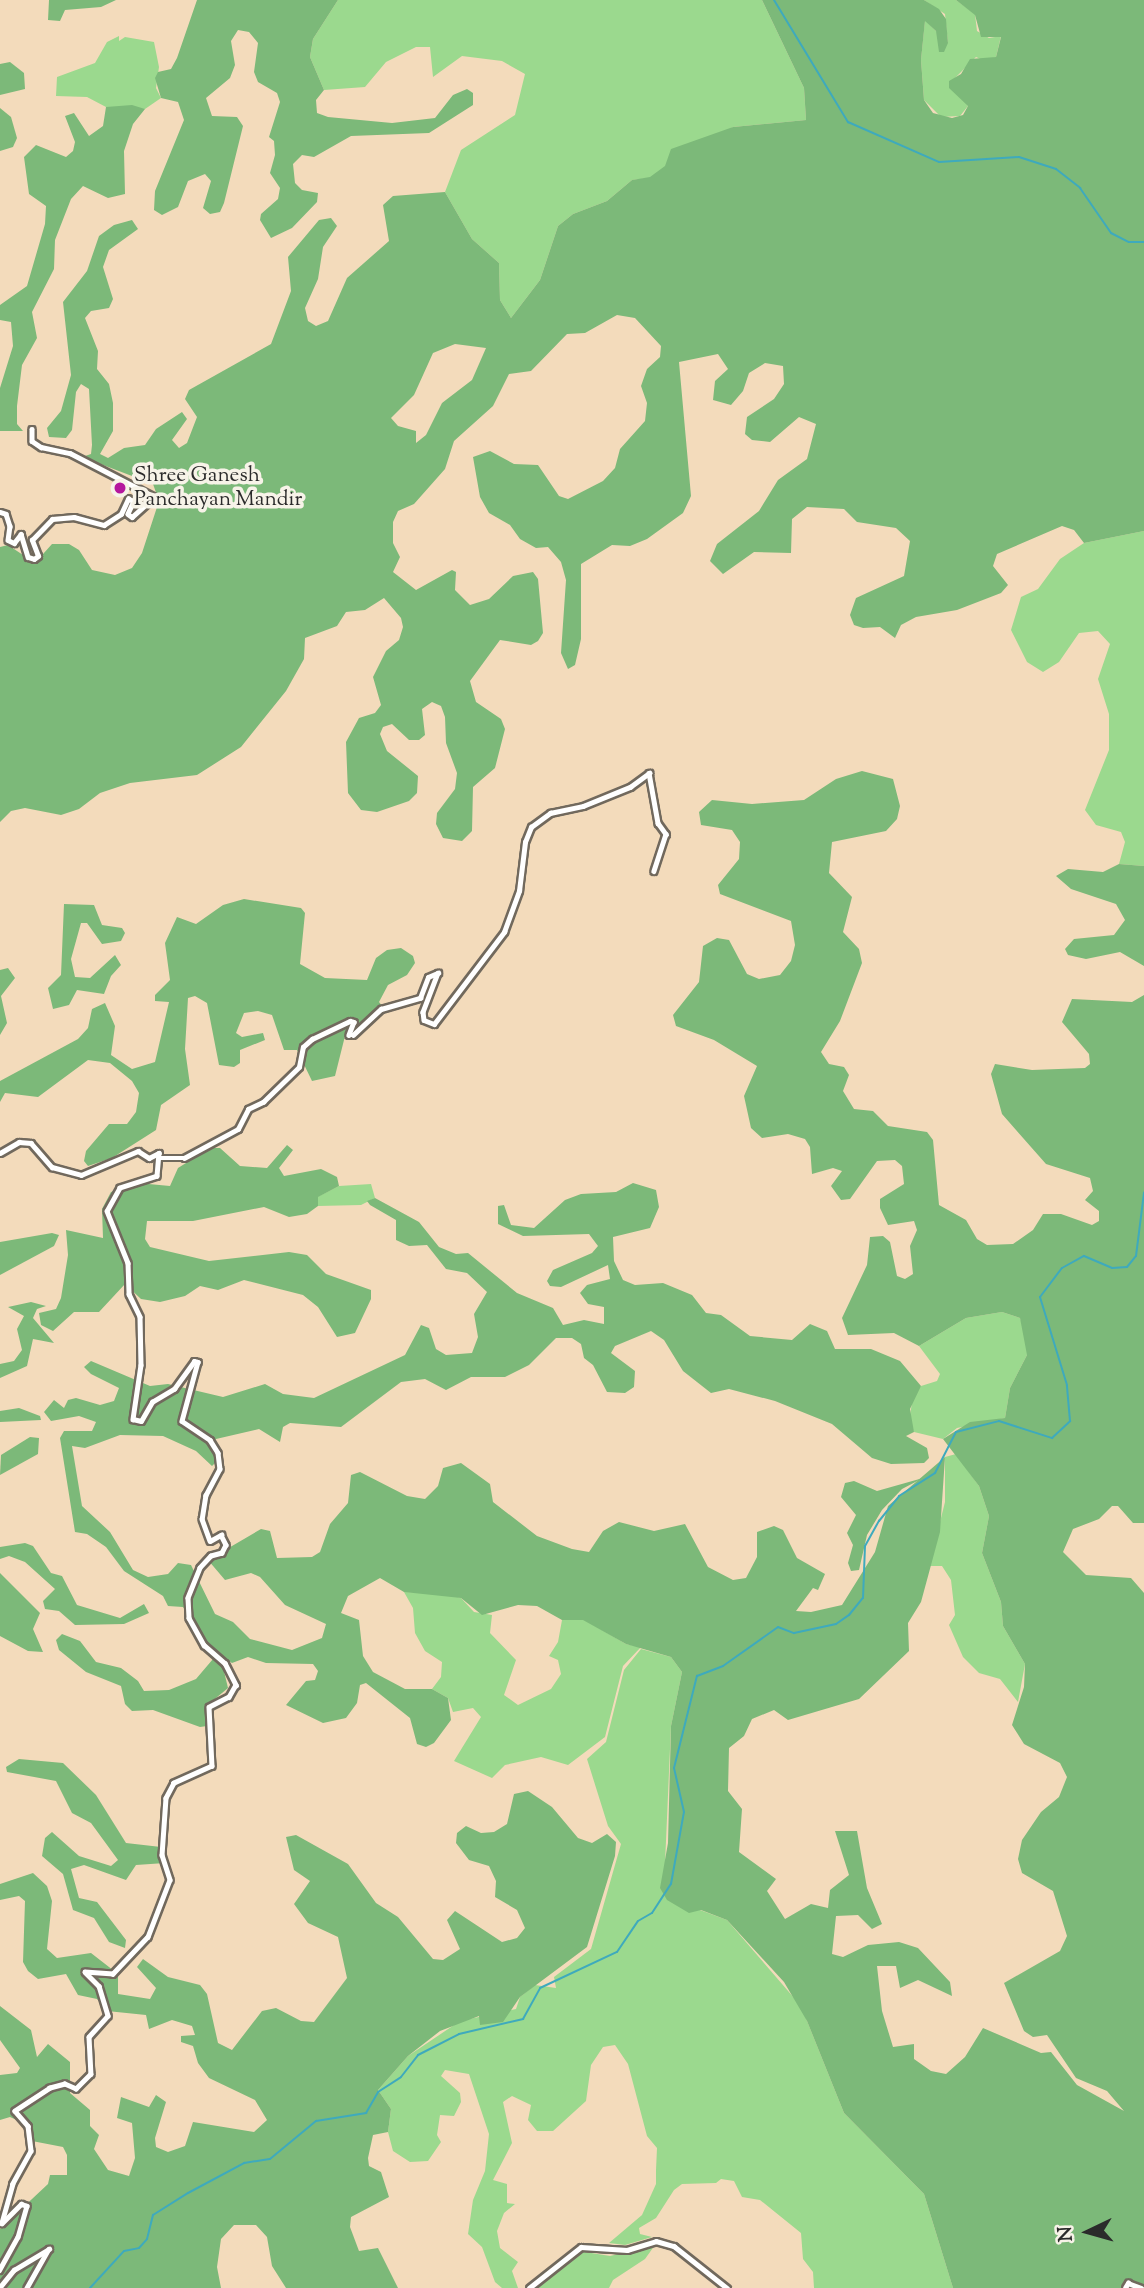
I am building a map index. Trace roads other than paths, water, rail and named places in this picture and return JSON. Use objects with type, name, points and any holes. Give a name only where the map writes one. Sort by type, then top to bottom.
[{"type":"street","points":[[0,512],[6,514],[10,526],[8,540],[14,543],[21,534],[28,557],[34,559],[38,556],[32,540],[51,519],[74,517],[104,525],[121,514],[128,499],[134,500],[128,514],[132,517],[152,498],[70,453],[41,447],[32,441],[32,429]]},
{"type":"street","points":[[161,1158],[184,1158],[238,1129],[248,1109],[267,1099],[276,1085],[299,1067],[303,1047],[312,1039],[350,1021],[349,1035],[353,1035],[381,1009],[419,998],[428,977],[438,973],[423,1012],[424,1020],[434,1024],[504,932],[519,891],[525,842],[531,827],[550,813],[583,806],[630,787],[649,773],[658,823],[666,834],[653,871]]},
{"type":"street","points":[[0,1153],[19,1142],[31,1143],[52,1167],[81,1175],[138,1151],[149,1158],[159,1153],[161,1158],[157,1176],[120,1188],[107,1211],[128,1264],[128,1288],[139,1317],[141,1365],[133,1419],[135,1424],[141,1421],[152,1402],[174,1389],[194,1361],[198,1362],[182,1421],[210,1440],[218,1453],[220,1469],[206,1495],[202,1519],[210,1541],[221,1535],[227,1541],[222,1553],[204,1561],[196,1575],[188,1598],[189,1618],[204,1645],[225,1663],[236,1685],[229,1697],[209,1707],[212,1766],[174,1783],[166,1798],[162,1855],[170,1880],[148,1937],[113,1974],[85,1972],[99,1986],[108,2016],[89,2037],[91,2074],[76,2089],[65,2084],[50,2088],[15,2110],[28,2126],[31,2151],[13,2184],[2,2223],[21,2204],[27,2206],[18,2237],[0,2270]]},
{"type":"street","points":[[529,2288],[581,2247],[627,2250],[656,2241],[674,2246],[727,2288]]},
{"type":"street","points":[[0,2287],[14,2270],[49,2249],[27,2288]]},
{"type":"street","points":[[1125,2288],[1128,2283],[1141,2288]]},
{"type":"waterway","points":[[774,0],[848,122],[939,162],[1019,157],[1056,169],[1080,188],[1111,233],[1129,242],[1144,242]]},
{"type":"waterway","points":[[90,2288],[124,2251],[139,2248],[147,2239],[153,2215],[244,2163],[270,2159],[316,2121],[366,2113],[378,2092],[401,2077],[418,2055],[459,2034],[523,2019],[540,1988],[617,1952],[638,1921],[652,1913],[671,1884],[684,1812],[674,1768],[697,1676],[723,1666],[778,1627],[794,1633],[836,1624],[849,1615],[863,1598],[865,1546],[879,1521],[899,1496],[935,1473],[956,1432],[999,1421],[1052,1438],[1070,1421],[1067,1385],[1040,1297],[1062,1268],[1084,1256],[1112,1268],[1127,1267],[1136,1256],[1144,1193]]},
{"type":"place","name":"Shree Ganesh Panchayan Mandir","points":[[120,488]]}]
